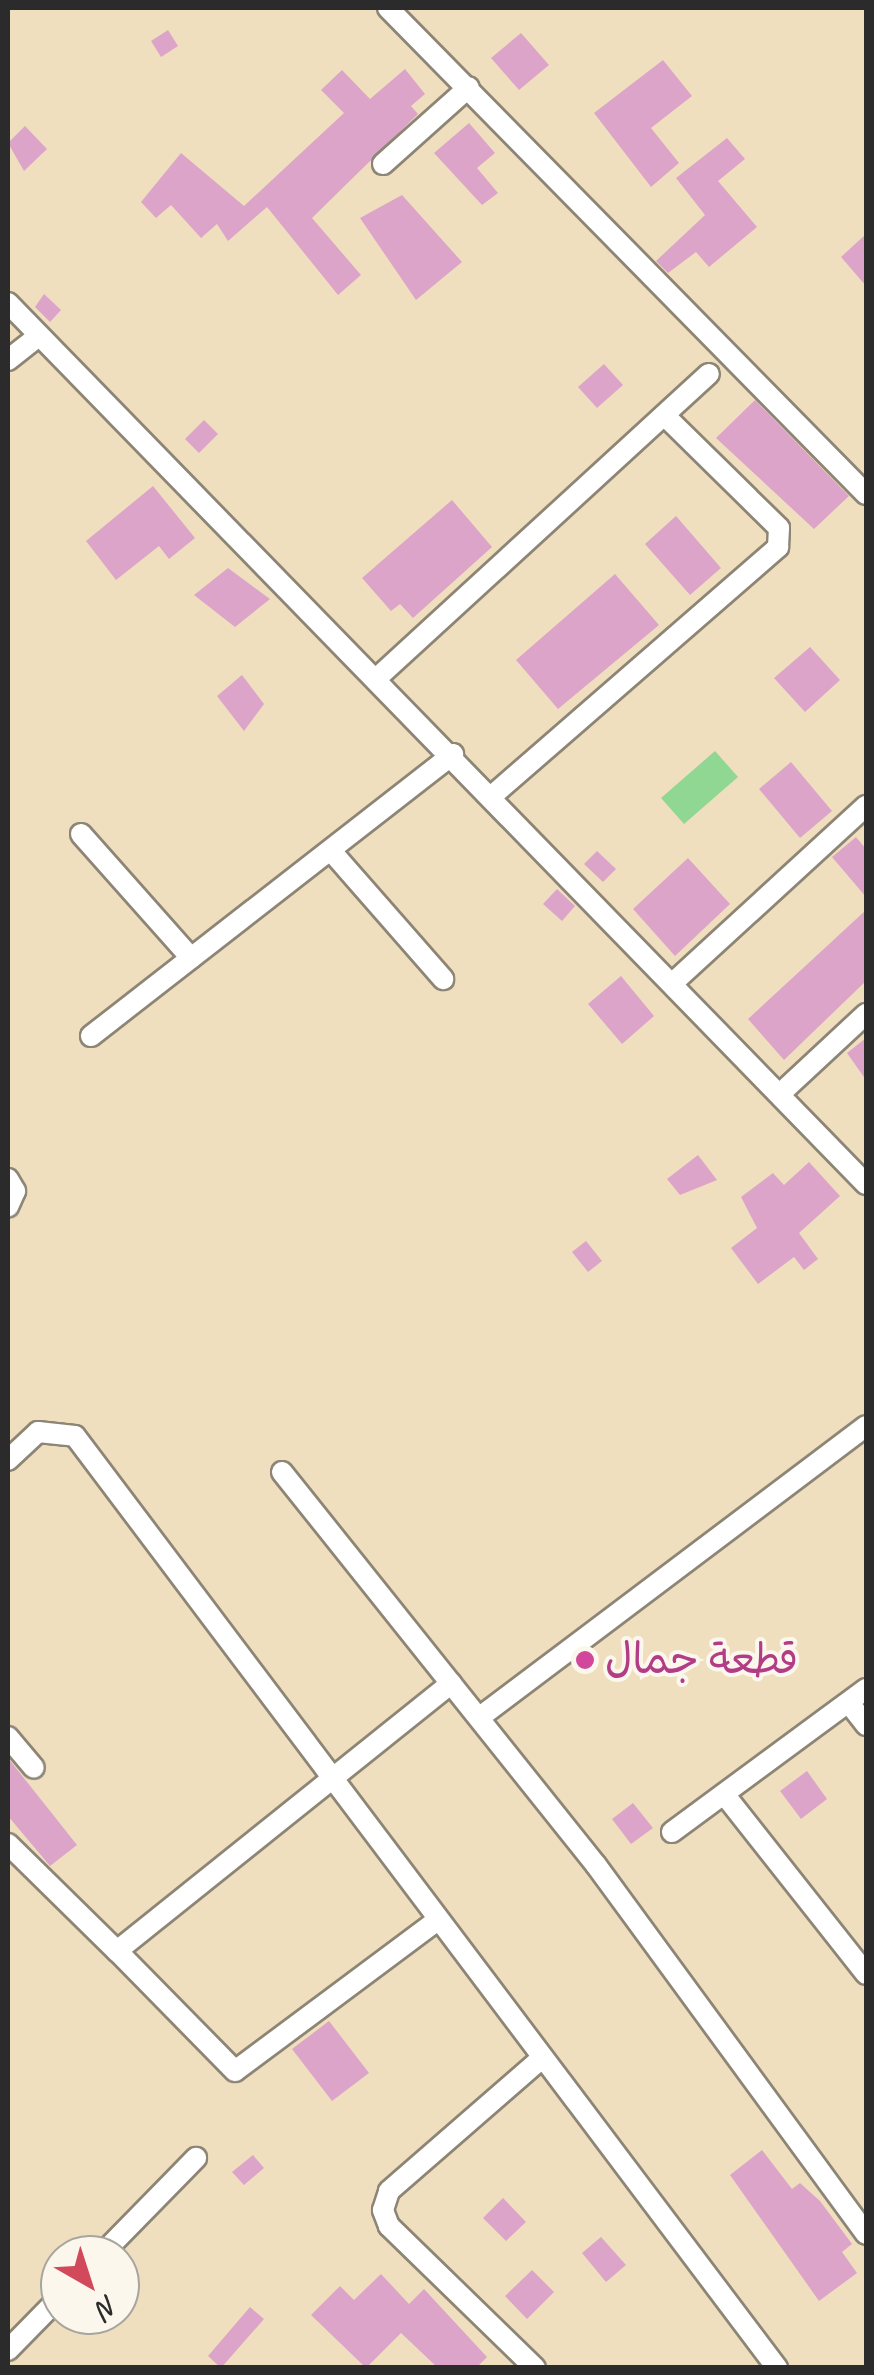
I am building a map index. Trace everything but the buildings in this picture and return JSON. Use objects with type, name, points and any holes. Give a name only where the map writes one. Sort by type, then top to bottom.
[{"type":"street","points":[[388,8],[469,87],[571,202],[866,494]]},
{"type":"street","points":[[383,164],[469,87]]},
{"type":"street","points":[[8,303],[676,980],[866,1184]]},
{"type":"street","points":[[8,360],[39,336]]},
{"type":"street","points":[[376,678],[709,374]]},
{"type":"street","points":[[494,795],[778,546],[779,528],[664,415]]},
{"type":"street","points":[[91,1036],[454,754]]},
{"type":"street","points":[[676,980],[866,806]]},
{"type":"street","points":[[81,834],[191,958]]},
{"type":"street","points":[[332,852],[443,978]]},
{"type":"street","points":[[782,1092],[866,1014]]},
{"type":"street","points":[[8,1179],[14,1192],[8,1207]]},
{"type":"street","points":[[480,1717],[866,1426]]},
{"type":"street","points":[[8,1460],[38,1432],[75,1436],[435,1922],[777,2368]]},
{"type":"street","points":[[282,1472],[480,1717],[866,2234]]},
{"type":"street","points":[[116,1951],[333,1781],[451,1682]]},
{"type":"street","points":[[672,1832],[866,1689]]},
{"type":"street","points":[[848,1703],[866,1725]]},
{"type":"street","points":[[8,1736],[34,1768]]},
{"type":"street","points":[[724,1794],[866,1974]]},
{"type":"street","points":[[8,1844],[235,2071],[435,1922]]},
{"type":"street","points":[[535,2368],[389,2226],[383,2210],[389,2190],[542,2058]]},
{"type":"street","points":[[121,2235],[196,2158]]},
{"type":"street","points":[[8,2350],[40,2317]]},
{"type":"green space","points":[[715,751],[738,777],[684,824],[661,798]]},
{"type":"place","name":"قطعة جمال","points":[[585,1660]]}]
